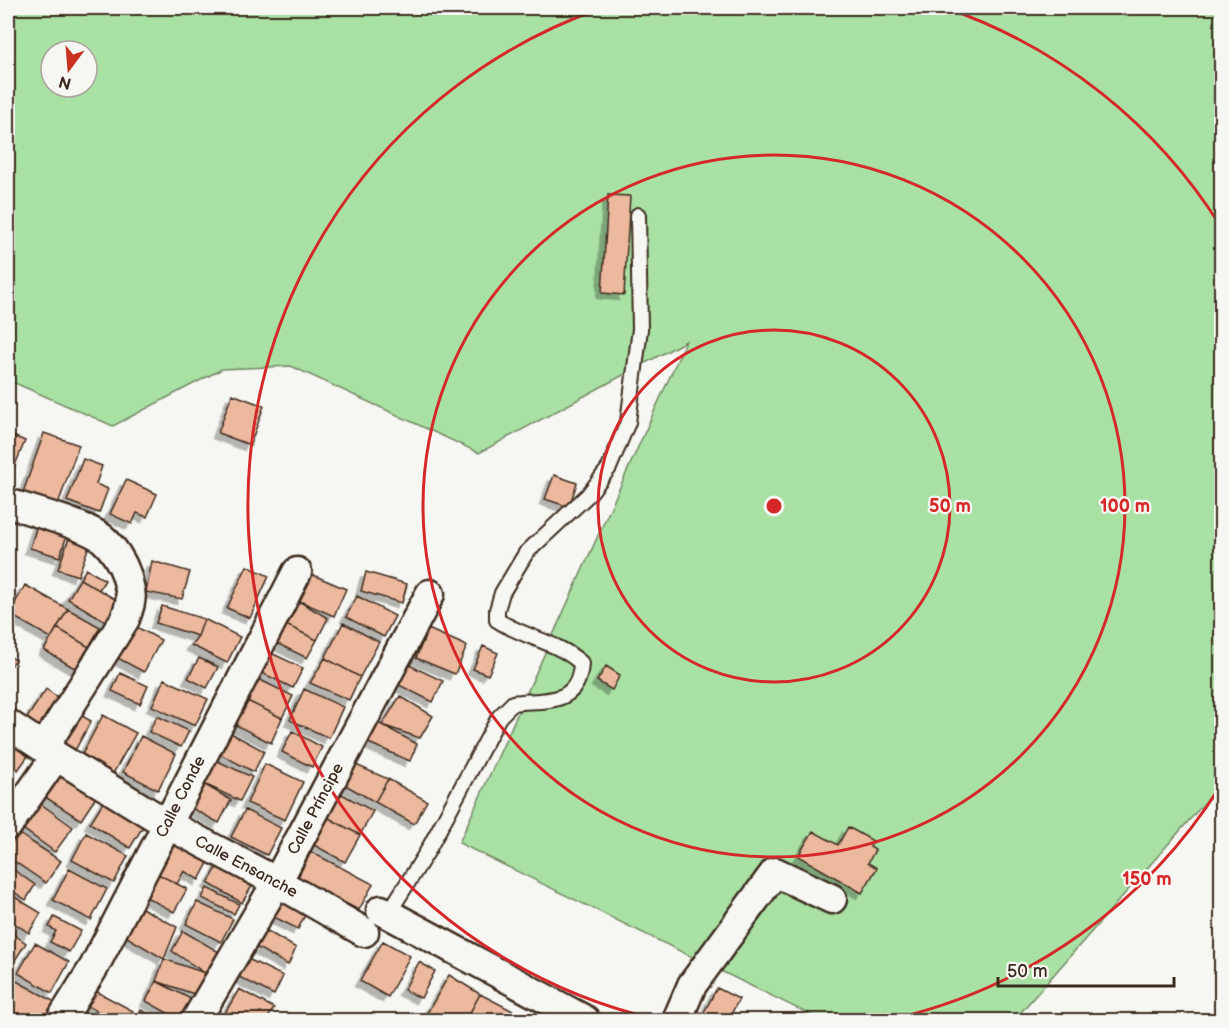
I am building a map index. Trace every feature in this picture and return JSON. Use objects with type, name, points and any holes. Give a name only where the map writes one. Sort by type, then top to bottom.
[{"type":"street","points":[[8,503],[86,530],[102,538],[124,568],[132,600],[125,619],[8,825]]},
{"type":"street","name":"Calle Conde","points":[[61,1020],[94,967],[297,572]]},
{"type":"street","name":"Calle Príncipe","points":[[196,1020],[277,882],[430,594]]},
{"type":"street","name":"Calle Ensanche","points":[[8,723],[167,824],[277,882],[376,920],[585,1020]]},
{"type":"street","points":[[677,1020],[692,986],[775,872],[832,899]]},
{"type":"lane","points":[[376,920],[427,852],[499,717],[513,703],[559,699],[570,691],[581,674],[581,663],[569,652],[510,628],[498,620],[497,610],[502,593],[526,553],[588,495],[609,468],[628,423],[640,329],[638,215]]},
{"type":"green space","points":[[8,8],[1221,8],[1221,784],[1014,1020],[821,1020],[459,843],[686,341],[479,453],[291,366],[222,369],[113,426],[8,380]]},
{"type":"building","points":[[608,195],[630,196],[624,295],[602,293]]},
{"type":"building","points":[[232,394],[264,406],[250,445],[218,433]]},
{"type":"building","points":[[44,433],[79,445],[57,507],[22,495]]},
{"type":"building","points":[[8,434],[25,441],[9,480],[8,479]]},
{"type":"building","points":[[83,459],[102,466],[96,484],[108,489],[99,513],[67,501]]},
{"type":"building","points":[[554,475],[577,483],[569,507],[545,499]]},
{"type":"building","points":[[126,480],[157,494],[147,517],[137,513],[132,524],[110,514]]},
{"type":"building","points":[[38,522],[68,531],[60,557],[30,548]]},
{"type":"building","points":[[69,538],[89,546],[78,576],[58,569]]},
{"type":"building","points":[[152,561],[190,572],[182,599],[146,592]]},
{"type":"building","points":[[247,566],[269,576],[250,618],[227,608]]},
{"type":"building","points":[[86,569],[105,580],[99,590],[80,579]]},
{"type":"building","points":[[306,572],[346,589],[334,616],[295,599]]},
{"type":"building","points":[[366,572],[407,584],[402,603],[361,591]]},
{"type":"building","points":[[80,579],[120,602],[107,622],[68,599]]},
{"type":"building","points":[[25,585],[68,609],[51,638],[9,614]]},
{"type":"building","points":[[357,596],[395,616],[384,637],[346,617]]},
{"type":"building","points":[[295,599],[328,618],[317,640],[282,623]]},
{"type":"building","points":[[162,606],[204,619],[198,636],[156,623]]},
{"type":"building","points":[[68,609],[100,627],[89,647],[57,628]]},
{"type":"building","points":[[204,619],[240,637],[227,663],[191,645],[198,636]]},
{"type":"building","points":[[129,623],[161,640],[144,672],[112,655]]},
{"type":"building","points":[[282,623],[317,640],[307,658],[272,641]]},
{"type":"building","points":[[343,623],[379,642],[360,677],[325,658]]},
{"type":"building","points":[[57,628],[89,647],[76,669],[44,650]]},
{"type":"building","points":[[428,629],[467,646],[455,674],[416,658]]},
{"type":"building","points":[[483,646],[498,653],[488,675],[473,669]]},
{"type":"building","points":[[269,652],[303,668],[293,688],[260,672]]},
{"type":"building","points":[[8,655],[15,660],[8,671]]},
{"type":"building","points":[[199,658],[218,667],[207,688],[188,678]]},
{"type":"building","points":[[325,658],[360,677],[349,700],[310,683]]},
{"type":"building","points":[[407,664],[443,681],[433,702],[397,684]]},
{"type":"building","points":[[606,666],[620,675],[612,690],[597,681]]},
{"type":"building","points":[[120,673],[148,686],[140,704],[112,691]]},
{"type":"building","points":[[254,677],[293,696],[282,718],[243,699]]},
{"type":"building","points":[[164,679],[208,699],[195,726],[152,706]]},
{"type":"building","points":[[46,689],[65,702],[41,736],[23,724]]},
{"type":"building","points":[[304,689],[343,707],[329,738],[290,720]]},
{"type":"building","points":[[400,696],[433,716],[420,738],[382,725]]},
{"type":"building","points":[[243,699],[282,718],[271,743],[230,722]]},
{"type":"building","points":[[75,712],[91,721],[73,754],[57,745]]},
{"type":"building","points":[[103,715],[136,733],[110,779],[78,762]]},
{"type":"building","points":[[157,716],[189,731],[181,747],[149,732]]},
{"type":"building","points":[[373,720],[417,744],[410,761],[364,741]]},
{"type":"building","points":[[227,731],[264,751],[254,772],[216,752]]},
{"type":"building","points":[[292,731],[322,747],[312,767],[282,752]]},
{"type":"building","points":[[8,735],[31,752],[18,770],[8,763]]},
{"type":"building","points":[[141,736],[176,754],[158,790],[123,772]]},
{"type":"building","points":[[211,758],[252,777],[240,801],[200,782]]},
{"type":"building","points":[[265,764],[303,782],[285,820],[247,803]]},
{"type":"building","points":[[356,765],[388,779],[375,802],[342,783]]},
{"type":"building","points":[[61,766],[100,791],[81,820],[42,795]]},
{"type":"building","points":[[388,779],[427,801],[414,824],[375,802]]},
{"type":"building","points":[[200,782],[231,800],[219,823],[186,805]]},
{"type":"building","points":[[340,793],[373,811],[360,835],[327,817]]},
{"type":"building","points":[[107,796],[147,820],[130,848],[90,823]]},
{"type":"building","points":[[41,804],[73,827],[55,852],[23,829]]},
{"type":"building","points":[[245,810],[281,828],[267,855],[231,837]]},
{"type":"building","points":[[327,817],[360,835],[345,862],[312,844]]},
{"type":"building","points":[[848,827],[873,841],[870,847],[875,850],[868,863],[877,868],[862,893],[798,856],[813,831],[838,845]]},
{"type":"building","points":[[18,833],[61,861],[46,883],[8,857],[8,848]]},
{"type":"building","points":[[86,833],[128,856],[114,883],[72,860]]},
{"type":"building","points":[[175,842],[209,861],[199,880],[184,871],[177,884],[158,874]]},
{"type":"building","points":[[311,852],[373,884],[359,910],[297,879]]},
{"type":"building","points":[[221,861],[255,881],[242,903],[208,883]]},
{"type":"building","points":[[8,866],[35,885],[26,900],[8,888]]},
{"type":"building","points":[[69,869],[107,889],[91,920],[53,900]]},
{"type":"building","points":[[158,874],[187,889],[174,912],[146,897]]},
{"type":"building","points":[[207,888],[239,904],[234,914],[202,898]]},
{"type":"building","points":[[8,893],[41,913],[29,933],[8,919]]},
{"type":"building","points":[[280,901],[305,915],[298,929],[272,916]]},
{"type":"building","points":[[197,902],[233,919],[221,942],[186,924]]},
{"type":"building","points":[[140,907],[177,927],[164,959],[125,936]]},
{"type":"building","points":[[54,917],[81,931],[69,952],[50,942],[56,931],[49,927]]},
{"type":"building","points":[[264,929],[296,948],[288,965],[254,946]]},
{"type":"building","points":[[8,930],[26,943],[12,965],[8,962]]},
{"type":"building","points":[[183,931],[219,952],[205,973],[172,951]]},
{"type":"building","points":[[383,941],[410,956],[388,997],[360,981]]},
{"type":"building","points":[[35,943],[69,962],[52,993],[18,973]]},
{"type":"building","points":[[164,959],[205,973],[197,995],[156,981]]},
{"type":"building","points":[[248,959],[283,976],[274,995],[239,977]]},
{"type":"building","points":[[419,962],[435,971],[421,998],[404,990]]},
{"type":"building","points":[[449,975],[480,994],[466,1020],[423,1020]]},
{"type":"building","points":[[11,978],[55,1002],[45,1020],[8,1020],[8,984]]},
{"type":"building","points":[[156,981],[191,999],[180,1020],[146,1001]]},
{"type":"building","points":[[717,988],[739,999],[728,1020],[686,1020],[693,1009],[703,1014]]},
{"type":"building","points":[[92,989],[133,1011],[128,1020],[113,1020],[84,1004]]},
{"type":"building","points":[[239,989],[274,1008],[267,1020],[239,1020],[225,1013]]},
{"type":"building","points":[[480,994],[515,1012],[510,1020],[466,1020]]},
{"type":"building","points":[[141,1010],[160,1020],[135,1020]]},
{"type":"building","points":[[83,1014],[96,1020],[79,1020]]}]
